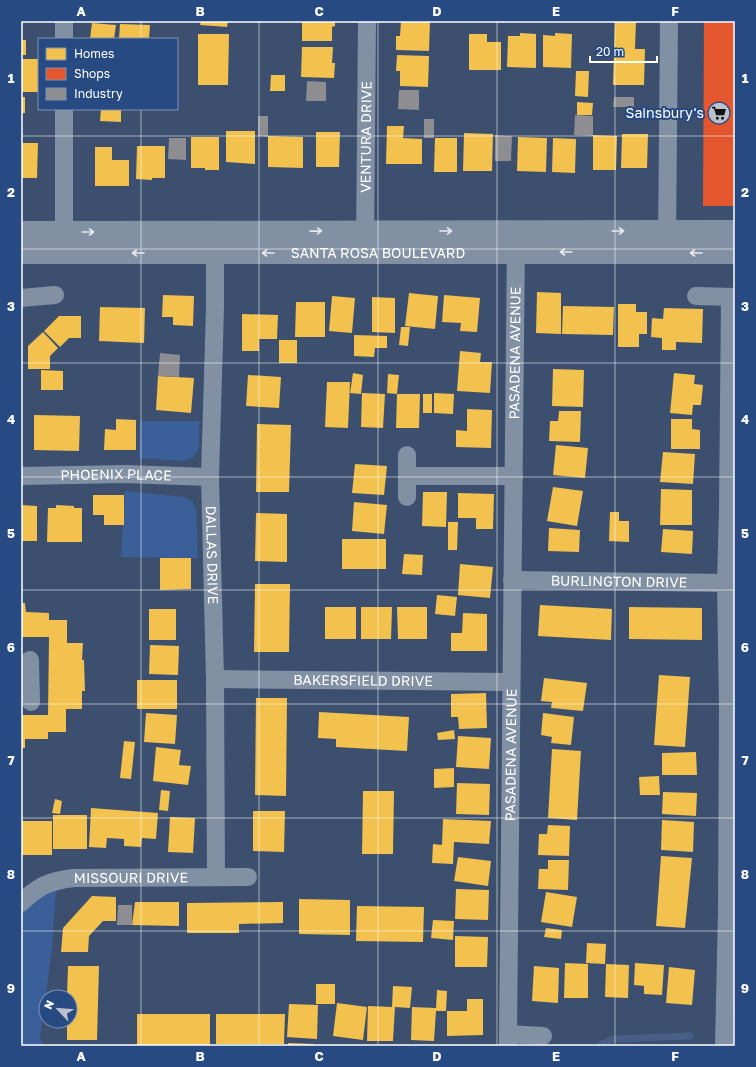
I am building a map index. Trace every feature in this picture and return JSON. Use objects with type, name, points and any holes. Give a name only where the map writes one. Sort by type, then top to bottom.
[{"type":"street","points":[[64,21],[64,38]]},
{"type":"street","name":"VENTURA DRIVE","points":[[364,253],[367,21]]},
{"type":"street","points":[[667,253],[669,21]]},
{"type":"street","points":[[64,110],[64,242]]},
{"type":"street","name":"SANTA ROSA BOULEVARD","points":[[215,243],[365,231],[735,231]]},
{"type":"street","name":"PASADENA AVENUE","points":[[516,231],[508,1040],[543,1036]]},
{"type":"street","name":"SANTA ROSA BOULEVARD","points":[[21,232],[64,242],[215,243],[364,253],[735,253]]},
{"type":"street","name":"SANTA ROSA BOULEVARD","points":[[21,253],[64,242]]},
{"type":"street","name":"DALLAS DRIVE","points":[[215,243],[215,307],[210,477],[215,679],[216,877]]},
{"type":"street","points":[[21,298],[56,295]]},
{"type":"street","points":[[696,296],[732,297],[732,509],[726,583],[732,707],[731,912],[724,1046]]},
{"type":"street","points":[[407,497],[408,454]]},
{"type":"street","name":"PHOENIX PLACE","points":[[21,476],[125,474],[210,477]]},
{"type":"street","points":[[407,476],[514,476]]},
{"type":"street","name":"BURLINGTON DRIVE","points":[[512,580],[726,583]]},
{"type":"street","points":[[30,660],[26,682],[31,702]]},
{"type":"street","name":"BAKERSFIELD DRIVE","points":[[215,679],[511,682]]},
{"type":"street","name":"MISSOURI DRIVE","points":[[21,903],[30,894],[42,886],[57,880],[73,878],[248,877]]},
{"type":"shaded area","points":[[140,421],[199,421],[198,450],[192,458],[182,461],[139,458]]},
{"type":"shaded area","points":[[125,491],[183,497],[192,501],[196,509],[198,558],[121,557]]},
{"type":"shaded area","points":[[56,889],[52,948],[47,989],[38,989],[38,1029],[41,1029],[40,1038],[44,1046],[21,1046],[21,907]]},
{"type":"building: Homes","points":[[201,21],[228,21],[227,27],[200,25]]},
{"type":"building: Homes","points":[[302,21],[335,21],[335,26],[332,27],[332,41],[302,41]]},
{"type":"building: Homes","points":[[401,21],[430,21],[429,51],[396,50],[396,36],[400,36]]},
{"type":"building: Homes","points":[[615,21],[636,21],[635,49],[645,49],[644,85],[613,85]]},
{"type":"building: Homes","points":[[92,23],[116,25],[114,38],[90,38]]},
{"type":"building: Homes","points":[[120,24],[150,25],[149,38],[119,38]]},
{"type":"building: Homes","points":[[520,33],[536,34],[536,68],[507,67],[508,36],[520,36]]},
{"type":"building: Homes","points":[[555,33],[572,34],[571,68],[543,67],[543,35],[555,36]]},
{"type":"building: Homes","points":[[198,34],[229,34],[228,85],[198,85]]},
{"type":"building: Homes","points":[[469,34],[487,34],[487,42],[501,42],[501,70],[469,70]]},
{"type":"building: Homes","points":[[21,40],[26,40],[26,55],[21,55]]},
{"type":"building: Homes","points":[[302,47],[333,47],[332,63],[335,63],[334,78],[301,77]]},
{"type":"building: Homes","points":[[397,55],[429,56],[428,87],[400,86],[400,71],[396,71]]},
{"type":"building: Homes","points":[[21,59],[38,59],[38,92],[21,92]]},
{"type":"building: Homes","points":[[576,71],[589,71],[588,97],[575,96]]},
{"type":"building: Homes","points":[[271,75],[285,75],[285,91],[270,91]]},
{"type":"building: Homes","points":[[21,97],[25,97],[25,113],[21,113]]},
{"type":"building: Homes","points":[[577,102],[593,103],[592,115],[577,115]]},
{"type":"building: Homes","points":[[101,110],[121,110],[121,122],[100,121]]},
{"type":"building: Homes","points":[[387,126],[404,126],[403,138],[422,139],[422,164],[386,164]]},
{"type":"building: Homes","points":[[226,131],[255,131],[255,164],[226,162]]},
{"type":"building: Homes","points":[[316,132],[340,132],[339,167],[316,167]]},
{"type":"building: Homes","points":[[464,133],[493,134],[492,171],[463,171]]},
{"type":"building: Homes","points":[[622,134],[648,134],[647,168],[621,168]]},
{"type":"building: Homes","points":[[593,135],[617,136],[616,170],[593,170]]},
{"type":"building: Homes","points":[[268,136],[303,137],[303,168],[268,167]]},
{"type":"building: Homes","points":[[191,137],[219,137],[219,170],[191,168]]},
{"type":"building: Homes","points":[[518,137],[547,138],[546,172],[517,171]]},
{"type":"building: Homes","points":[[435,138],[457,138],[457,172],[434,172]]},
{"type":"building: Homes","points":[[553,138],[576,139],[575,173],[552,172]]},
{"type":"building: Homes","points":[[21,143],[38,143],[37,178],[21,178]]},
{"type":"building: Homes","points":[[137,146],[165,146],[165,178],[152,178],[152,180],[136,179]]},
{"type":"building: Homes","points":[[95,147],[112,147],[112,160],[129,160],[129,186],[95,186]]},
{"type":"building: Homes","points":[[537,292],[561,293],[561,334],[536,333]]},
{"type":"building: Homes","points":[[409,293],[438,296],[435,329],[405,326]]},
{"type":"building: Homes","points":[[163,295],[194,296],[193,326],[173,325],[173,317],[162,317]]},
{"type":"building: Homes","points":[[444,295],[480,298],[477,332],[460,331],[461,323],[442,322]]},
{"type":"building: Homes","points":[[332,296],[355,298],[352,333],[329,331]]},
{"type":"building: Homes","points":[[372,297],[395,298],[395,333],[372,332]]},
{"type":"building: Homes","points":[[296,302],[325,302],[325,337],[295,337]]},
{"type":"building: Homes","points":[[618,304],[636,304],[636,312],[647,312],[647,334],[639,334],[639,347],[618,347]]},
{"type":"building: Homes","points":[[563,306],[614,307],[613,335],[562,334]]},
{"type":"building: Homes","points":[[100,307],[145,308],[144,343],[99,341]]},
{"type":"building: Homes","points":[[664,308],[703,309],[702,343],[676,342],[676,350],[662,350],[662,338],[651,337],[652,318],[663,319]]},
{"type":"building: Homes","points":[[242,314],[278,315],[277,339],[259,339],[259,351],[242,351]]},
{"type":"building: Homes","points":[[59,316],[81,316],[81,338],[69,338],[60,347],[44,331]]},
{"type":"building: Homes","points":[[401,327],[410,327],[408,346],[399,345]]},
{"type":"building: Homes","points":[[43,332],[58,348],[50,356],[50,369],[28,369],[28,346]]},
{"type":"building: Homes","points":[[354,335],[387,336],[387,348],[375,348],[374,357],[354,356]]},
{"type":"building: Homes","points":[[279,340],[297,340],[297,363],[279,363]]},
{"type":"building: Homes","points":[[460,351],[481,353],[480,362],[492,362],[490,393],[457,391]]},
{"type":"building: Homes","points":[[553,369],[584,370],[583,407],[552,406]]},
{"type":"building: Homes","points":[[41,370],[63,371],[63,390],[41,390]]},
{"type":"building: Homes","points":[[353,373],[363,375],[361,394],[350,393]]},
{"type":"building: Homes","points":[[674,373],[695,375],[694,384],[703,385],[701,405],[693,405],[692,415],[670,413]]},
{"type":"building: Homes","points":[[388,374],[399,375],[397,394],[387,393]]},
{"type":"building: Homes","points":[[248,375],[281,377],[279,408],[246,406]]},
{"type":"building: Homes","points":[[158,376],[194,378],[191,413],[156,410]]},
{"type":"building: Homes","points":[[327,382],[350,382],[348,428],[325,427]]},
{"type":"building: Homes","points":[[362,393],[385,394],[383,428],[361,427]]},
{"type":"building: Homes","points":[[434,393],[454,394],[453,414],[434,413]]},
{"type":"building: Homes","points":[[397,394],[420,394],[419,428],[396,428]]},
{"type":"building: Homes","points":[[423,394],[432,394],[432,413],[423,413]]},
{"type":"building: Homes","points":[[467,409],[492,410],[491,448],[456,447],[456,430],[467,431]]},
{"type":"building: Homes","points":[[559,411],[581,411],[580,442],[549,441],[550,421],[558,421]]},
{"type":"building: Homes","points":[[34,415],[80,416],[79,451],[34,450]]},
{"type":"building: Homes","points":[[116,419],[136,420],[136,450],[104,450],[105,429],[116,430]]},
{"type":"building: Homes","points":[[671,419],[692,419],[692,429],[700,430],[700,449],[671,449]]},
{"type":"building: Homes","points":[[257,424],[291,425],[289,492],[256,492]]},
{"type":"building: Homes","points":[[556,445],[588,448],[585,478],[553,475]]},
{"type":"building: Homes","points":[[663,452],[695,454],[693,484],[660,482]]},
{"type":"building: Homes","points":[[355,464],[387,466],[384,495],[352,493]]},
{"type":"building: Homes","points":[[553,487],[583,491],[577,526],[547,521]]},
{"type":"building: Homes","points":[[661,489],[692,490],[692,525],[660,525]]},
{"type":"building: Homes","points":[[423,492],[447,492],[446,527],[422,526]]},
{"type":"building: Homes","points":[[458,493],[494,494],[493,529],[476,529],[476,518],[458,518]]},
{"type":"building: Homes","points":[[93,495],[124,495],[124,525],[104,525],[104,515],[93,515]]},
{"type":"building: Homes","points":[[354,502],[387,505],[384,534],[352,531]]},
{"type":"building: Homes","points":[[21,505],[37,506],[37,541],[21,541]]},
{"type":"building: Homes","points":[[56,505],[82,508],[82,542],[47,542],[48,508],[56,508]]},
{"type":"building: Homes","points":[[610,512],[619,512],[619,521],[629,521],[629,542],[609,541]]},
{"type":"building: Homes","points":[[256,513],[287,514],[287,562],[255,561]]},
{"type":"building: Homes","points":[[448,522],[458,522],[457,550],[448,550]]},
{"type":"building: Homes","points":[[549,528],[580,530],[579,552],[548,551]]},
{"type":"building: Homes","points":[[663,529],[693,531],[692,554],[661,552]]},
{"type":"building: Homes","points":[[342,539],[386,539],[386,569],[342,569]]},
{"type":"building: Homes","points":[[404,554],[423,555],[422,575],[402,574]]},
{"type":"building: Homes","points":[[160,558],[191,558],[191,589],[160,590]]},
{"type":"building: Homes","points":[[460,564],[493,567],[490,598],[458,595]]},
{"type":"building: Homes","points":[[255,584],[290,584],[289,652],[254,652]]},
{"type":"building: Homes","points":[[437,595],[457,597],[455,616],[435,614]]},
{"type":"building: Homes","points":[[21,603],[25,603],[26,612],[49,613],[49,620],[67,620],[67,643],[83,643],[82,660],[84,660],[85,691],[82,691],[82,709],[66,709],[66,732],[48,732],[48,739],[25,739],[25,748],[21,748],[21,715],[48,715],[49,637],[21,637]]},
{"type":"building: Homes","points":[[540,605],[612,609],[611,640],[538,636]]},
{"type":"building: Homes","points":[[325,607],[356,607],[356,639],[325,639]]},
{"type":"building: Homes","points":[[361,607],[392,607],[391,639],[361,639]]},
{"type":"building: Homes","points":[[397,607],[427,607],[427,639],[398,639]]},
{"type":"building: Homes","points":[[629,607],[702,608],[702,640],[629,639]]},
{"type":"building: Homes","points":[[149,609],[176,609],[176,640],[149,640]]},
{"type":"building: Homes","points":[[463,613],[487,614],[487,651],[451,651],[451,633],[462,633]]},
{"type":"building: Homes","points":[[150,645],[179,646],[178,675],[149,674]]},
{"type":"building: Homes","points":[[659,675],[690,677],[685,747],[654,745]]},
{"type":"building: Homes","points":[[544,678],[587,683],[583,711],[551,708],[552,702],[541,701]]},
{"type":"building: Homes","points":[[137,680],[177,680],[177,709],[137,709]]},
{"type":"building: Homes","points":[[486,693],[487,728],[459,729],[458,717],[451,717],[451,694]]},
{"type":"building: Homes","points":[[256,698],[287,698],[286,796],[255,795]]},
{"type":"building: Homes","points":[[319,712],[409,717],[407,751],[336,747],[336,739],[318,738]]},
{"type":"building: Homes","points":[[146,713],[177,715],[175,744],[144,742]]},
{"type":"building: Homes","points":[[543,713],[574,717],[571,745],[551,743],[552,737],[541,735]]},
{"type":"building: Homes","points":[[454,730],[455,739],[438,740],[437,733]]},
{"type":"building: Homes","points":[[458,736],[491,738],[489,769],[456,767]]},
{"type":"building: Homes","points":[[124,741],[135,742],[131,779],[120,778]]},
{"type":"building: Homes","points":[[156,747],[181,750],[179,765],[191,766],[188,785],[153,781]]},
{"type":"building: Homes","points":[[552,749],[581,751],[577,820],[548,818]]},
{"type":"building: Homes","points":[[696,752],[697,775],[662,775],[662,753]]},
{"type":"building: Homes","points":[[454,768],[454,787],[434,788],[434,769]]},
{"type":"building: Homes","points":[[659,776],[660,795],[640,795],[639,777]]},
{"type":"building: Homes","points":[[457,783],[490,784],[489,815],[456,814]]},
{"type":"building: Homes","points":[[161,790],[170,791],[168,811],[159,810]]},
{"type":"building: Homes","points":[[363,791],[394,791],[393,854],[362,854]]},
{"type":"building: Homes","points":[[663,792],[697,793],[696,816],[662,814]]},
{"type":"building: Homes","points":[[55,799],[62,801],[60,814],[52,813]]},
{"type":"building: Homes","points":[[91,808],[158,813],[156,839],[142,838],[141,847],[124,846],[124,839],[107,838],[106,848],[89,847]]},
{"type":"building: Homes","points":[[253,811],[285,811],[284,852],[253,851]]},
{"type":"building: Homes","points":[[53,815],[87,815],[87,849],[53,849]]},
{"type":"building: Homes","points":[[170,817],[195,818],[193,853],[168,852]]},
{"type":"building: Homes","points":[[443,819],[491,821],[489,844],[454,842],[453,864],[432,863],[433,844],[442,845]]},
{"type":"building: Homes","points":[[662,820],[694,822],[693,852],[661,850]]},
{"type":"building: Homes","points":[[21,821],[52,821],[52,855],[21,855]]},
{"type":"building: Homes","points":[[548,825],[570,826],[569,856],[538,855],[539,834],[547,834]]},
{"type":"building: Homes","points":[[661,856],[692,858],[685,928],[656,926]]},
{"type":"building: Homes","points":[[458,857],[491,861],[488,886],[454,881]]},
{"type":"building: Homes","points":[[548,860],[569,860],[568,890],[538,889],[539,869],[548,869]]},
{"type":"building: Homes","points":[[456,889],[489,890],[488,920],[455,919]]},
{"type":"building: Homes","points":[[546,892],[577,897],[572,927],[541,922]]},
{"type":"building: Homes","points":[[92,896],[116,897],[116,921],[103,921],[89,936],[88,952],[61,952],[63,928]]},
{"type":"building: Homes","points":[[299,899],[350,900],[350,935],[299,934]]},
{"type":"building: Homes","points":[[135,902],[179,902],[179,926],[132,925]]},
{"type":"building: Homes","points":[[283,902],[283,923],[239,924],[239,933],[187,933],[187,903]]},
{"type":"building: Homes","points":[[357,906],[424,907],[423,942],[356,941]]},
{"type":"building: Homes","points":[[433,920],[454,921],[453,940],[431,938]]},
{"type":"building: Homes","points":[[546,928],[562,930],[561,939],[544,937]]},
{"type":"building: Homes","points":[[455,936],[488,937],[487,967],[455,967]]},
{"type":"building: Homes","points":[[587,943],[606,944],[605,964],[586,963]]},
{"type":"building: Homes","points":[[565,963],[588,964],[588,998],[564,998]]},
{"type":"building: Homes","points":[[635,963],[664,965],[662,995],[644,994],[644,986],[634,985]]},
{"type":"building: Homes","points":[[606,964],[629,965],[628,998],[605,997]]},
{"type":"building: Homes","points":[[68,966],[99,966],[97,1040],[67,1040],[67,1029],[78,1029],[78,989],[67,989]]},
{"type":"building: Homes","points":[[534,966],[559,968],[558,1003],[532,1001]]},
{"type":"building: Homes","points":[[669,967],[695,970],[692,1005],[666,1003]]},
{"type":"building: Homes","points":[[316,984],[335,984],[335,1004],[316,1004]]},
{"type":"building: Homes","points":[[393,986],[412,987],[410,1008],[395,1007],[393,1041],[367,1041],[368,1006],[392,1007]]},
{"type":"building: Homes","points":[[437,990],[447,991],[446,1011],[436,1011],[434,1041],[411,1040],[412,1007],[436,1008]]},
{"type":"building: Homes","points":[[467,999],[483,999],[483,1035],[447,1036],[447,1011],[467,1011]]},
{"type":"building: Homes","points":[[337,1003],[367,1007],[363,1040],[333,1036]]},
{"type":"building: Homes","points":[[289,1004],[318,1005],[317,1039],[287,1037]]},
{"type":"building: Homes","points":[[137,1014],[210,1014],[210,1046],[137,1046]]},
{"type":"building: Homes","points":[[216,1014],[285,1014],[284,1044],[216,1044]]},
{"type":"building: Homes","points":[[288,1043],[314,1044],[314,1046],[288,1046]]},
{"type":"building: Shops","name":"Sainsbury's","points":[[704,21],[735,21],[735,206],[703,206]]},
{"type":"building: Industry","points":[[307,81],[326,82],[326,101],[306,101]]},
{"type":"building: Industry","points":[[399,90],[419,90],[419,110],[398,109]]},
{"type":"building: Industry","points":[[614,97],[634,97],[634,107],[613,107]]},
{"type":"building: Industry","points":[[575,115],[593,116],[593,136],[574,135]]},
{"type":"building: Industry","points":[[258,116],[268,116],[268,137],[258,136]]},
{"type":"building: Industry","points":[[424,119],[434,119],[434,138],[424,138]]},
{"type":"building: Industry","points":[[495,135],[512,136],[511,161],[495,161]]},
{"type":"building: Industry","points":[[169,138],[186,138],[186,160],[168,159]]},
{"type":"building: Industry","points":[[160,353],[180,355],[179,377],[158,376]]},
{"type":"building: Industry","points":[[118,905],[132,905],[132,925],[117,925]]},
{"type":"waterway","points":[[599,1046],[613,1039],[690,1036]]},
{"type":"place","name":"Sainsbury's","points":[[719,113]]}]
